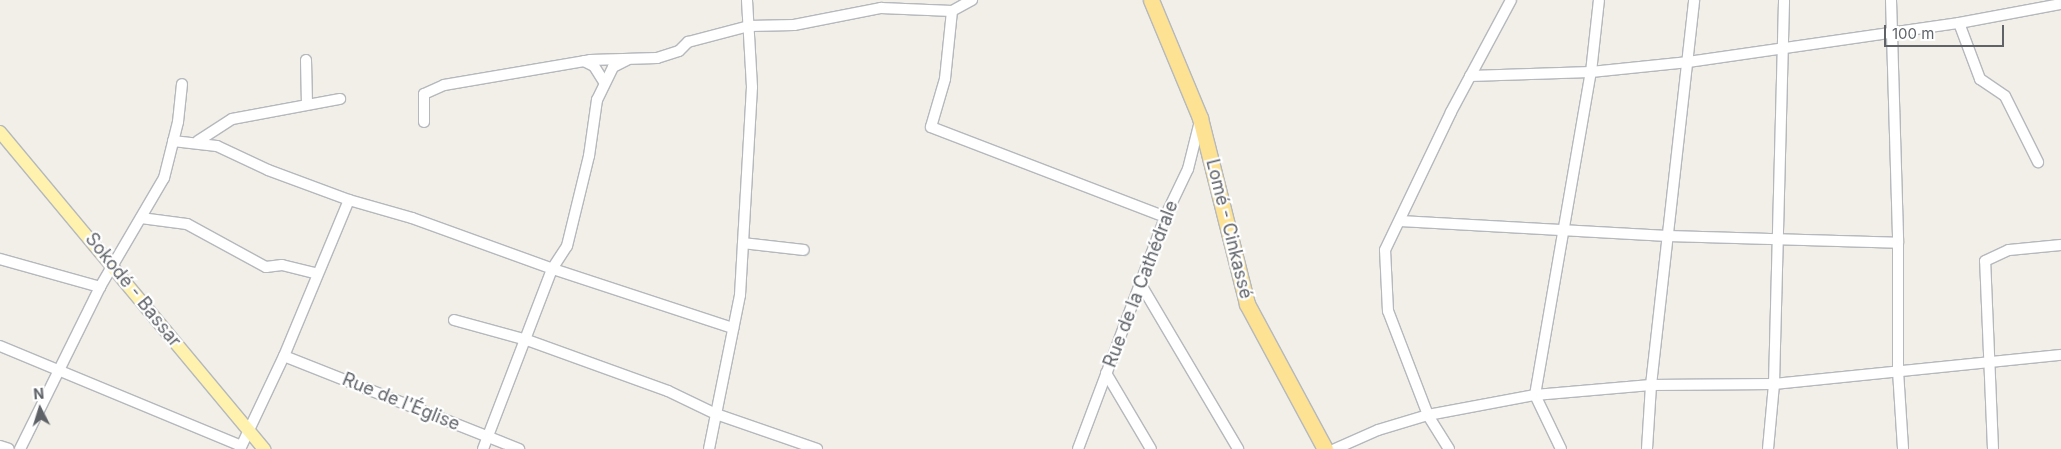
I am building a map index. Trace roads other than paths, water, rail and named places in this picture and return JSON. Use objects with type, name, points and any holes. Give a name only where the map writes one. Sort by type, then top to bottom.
[{"type":"highway","name":"Lomé - Cinkassé","points":[[1151,0],[1200,118],[1247,304],[1325,449]]},
{"type":"main road","name":"Sokodé - Bassar","points":[[0,132],[112,264],[264,449]]},
{"type":"street","points":[[708,449],[740,295],[752,87],[747,0]]},
{"type":"street","points":[[424,122],[422,100],[432,88],[584,61],[657,58],[679,51],[688,42],[749,26],[794,25],[881,8],[957,6],[972,0]]},
{"type":"street","points":[[1449,449],[1428,415],[1388,311],[1385,250],[1470,76],[1511,0]]},
{"type":"street","points":[[1561,449],[1535,395],[1590,72],[1599,0]]},
{"type":"street","points":[[1647,449],[1651,385],[1694,0]]},
{"type":"street","points":[[1768,449],[1774,384],[1776,238],[1784,0]]},
{"type":"street","points":[[1891,0],[1898,243],[1898,371],[1903,449]]},
{"type":"street","points":[[1470,76],[1590,72],[1688,62],[1783,50],[2061,4]]},
{"type":"street","points":[[957,6],[945,79],[931,127],[1165,217]]},
{"type":"street","points":[[1959,22],[1980,79],[2005,96],[2038,162]]},
{"type":"street","points":[[483,449],[527,340],[552,269],[567,246],[589,156],[597,100],[604,82],[614,68],[630,58]]},
{"type":"street","points":[[306,60],[307,104]]},
{"type":"street","points":[[584,61],[594,66],[604,82]]},
{"type":"street","points":[[20,449],[56,371],[112,264],[164,178],[173,141],[182,84]]},
{"type":"street","points":[[198,141],[232,119],[340,99]]},
{"type":"street","name":"Rue de la Cathédrale","points":[[1078,449],[1165,217],[1188,169],[1200,118]]},
{"type":"street","points":[[173,141],[198,141],[217,146],[268,170],[349,200],[412,218],[552,269],[733,328]]},
{"type":"street","points":[[0,346],[240,448],[284,356],[349,200]]},
{"type":"street","points":[[141,218],[187,224],[266,266],[282,265],[317,274]]},
{"type":"street","points":[[1400,221],[1668,236],[1898,243]]},
{"type":"street","points":[[743,243],[804,250]]},
{"type":"street","points":[[1993,449],[1987,362],[1984,261],[2009,250],[2061,245]]},
{"type":"street","points":[[0,259],[100,287]]},
{"type":"street","points":[[1140,284],[1238,449]]},
{"type":"street","points":[[454,320],[527,340],[668,392],[716,414],[817,449]]},
{"type":"street","points":[[1335,449],[1378,430],[1428,415],[1535,395],[1651,385],[1774,384],[2061,355]]},
{"type":"street","name":"Rue de l'Église","points":[[284,356],[518,449]]},
{"type":"street","points":[[1106,373],[1151,449]]},
{"type":"street","points":[[0,446],[9,449]]}]
